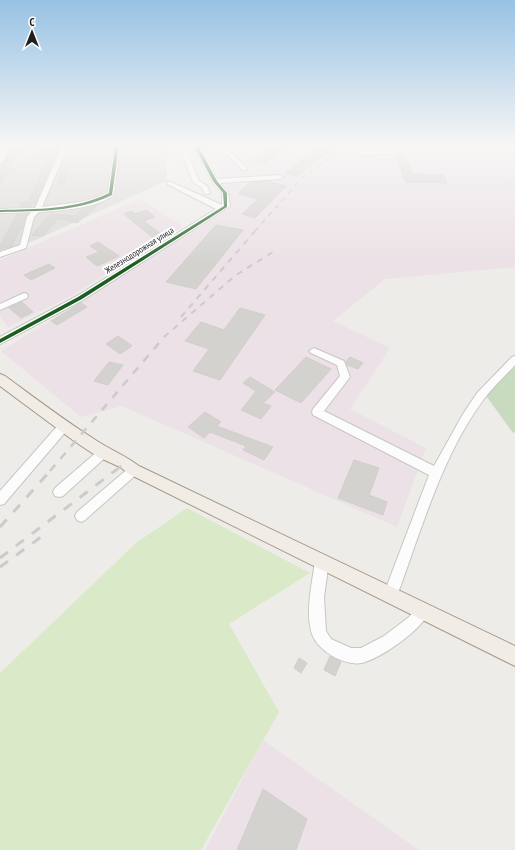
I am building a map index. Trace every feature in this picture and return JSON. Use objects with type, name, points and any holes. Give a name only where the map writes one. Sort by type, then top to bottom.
[{"type":"main road","points":[[0,379],[103,453],[125,463],[134,470],[193,500],[322,561],[422,612],[515,656]]},
{"type":"street","points":[[0,255],[23,246],[32,217],[37,210],[48,186]]},
{"type":"street","points":[[0,211],[37,210],[70,206],[104,199],[111,194],[112,186]]},
{"type":"street","points":[[175,186],[222,209],[226,206],[225,193],[219,186]]},
{"type":"street","points":[[203,186],[205,187],[207,194]]},
{"type":"street","name":"Железнодорожная улица","points":[[0,341],[80,298],[222,209]]},
{"type":"street","points":[[0,307],[24,296]]},
{"type":"street","points":[[314,350],[341,363],[345,377],[317,412],[436,473]]},
{"type":"street","points":[[390,596],[436,473],[481,396],[515,358]]},
{"type":"street","points":[[0,500],[64,426]]},
{"type":"street","points":[[59,492],[103,453]]},
{"type":"street","points":[[80,516],[134,470]]},
{"type":"street","points":[[322,561],[317,597],[317,618],[319,633],[326,644],[350,656],[362,655],[389,641],[414,622],[422,612]]},
{"type":"shaded area","points":[[0,186],[156,186],[0,256]]},
{"type":"shaded area","points":[[223,186],[515,186],[515,267],[385,279],[333,321],[390,348],[350,409],[426,448],[397,527],[122,406],[81,417],[1,351],[224,212],[225,193]]},
{"type":"shaded area","points":[[140,199],[183,226],[71,296],[8,327],[0,316],[0,260]]},
{"type":"shaded area","points":[[263,740],[419,850],[205,850]]},
{"type":"green space","points":[[515,367],[515,432],[513,433],[484,393]]},
{"type":"green space","points":[[187,508],[310,573],[229,624],[279,712],[201,850],[0,850],[0,673],[136,543]]},
{"type":"building","points":[[37,186],[43,186],[35,204],[32,204],[31,207],[20,207],[22,202],[27,202]]},
{"type":"building","points":[[246,186],[286,186],[255,218],[242,214],[258,199],[238,194]]},
{"type":"building","points":[[99,204],[77,223],[58,218],[43,236],[32,235],[50,214],[74,216],[84,208]]},
{"type":"building","points":[[146,210],[155,217],[144,221],[166,238],[158,242],[124,214],[132,211],[135,214]]},
{"type":"building","points":[[17,214],[28,214],[12,246],[0,249],[0,245]]},
{"type":"building","points":[[216,225],[243,230],[196,289],[166,282]]},
{"type":"building","points":[[98,242],[119,256],[97,266],[86,257],[99,252],[90,246]]},
{"type":"building","points":[[49,264],[55,268],[31,280],[24,275]]},
{"type":"building","points":[[22,302],[33,312],[21,318],[9,308]]},
{"type":"building","points":[[81,303],[87,307],[57,325],[51,321]]},
{"type":"building","points":[[240,308],[265,315],[220,380],[193,371],[209,349],[185,341],[201,322],[224,330]]},
{"type":"building","points":[[118,336],[132,346],[120,354],[106,344]]},
{"type":"building","points":[[306,357],[331,369],[301,403],[275,390]]},
{"type":"building","points":[[350,357],[363,363],[358,369],[347,365],[346,362]]},
{"type":"building","points":[[109,362],[123,365],[108,385],[94,381]]},
{"type":"building","points":[[250,377],[275,392],[263,403],[271,406],[261,419],[241,410],[256,391],[243,383]]},
{"type":"building","points":[[205,412],[221,422],[217,426],[273,447],[264,460],[243,450],[246,446],[210,432],[204,438],[188,427]]},
{"type":"building","points":[[354,460],[379,468],[369,495],[387,502],[383,515],[338,498]]},
{"type":"building","points":[[330,656],[341,662],[335,676],[324,670]]},
{"type":"building","points":[[299,658],[307,663],[301,673],[294,668]]},
{"type":"building","points":[[263,789],[307,819],[296,850],[237,850]]},
{"type":"railway","points":[[255,231],[295,186]]},
{"type":"railway","points":[[181,317],[256,230]]},
{"type":"railway","points":[[165,337],[236,275],[273,252]]},
{"type":"railway","points":[[50,471],[165,337]]},
{"type":"railway","points":[[115,471],[125,463]]},
{"type":"railway","points":[[0,527],[51,470]]},
{"type":"railway","points":[[0,558],[116,470]]},
{"type":"railway","points":[[0,567],[45,534]]},
{"type":"cycle path","points":[[0,211],[58,208],[88,203],[111,194],[112,186]]},
{"type":"cycle path","points":[[0,341],[80,298],[226,206],[225,193],[219,186]]}]
